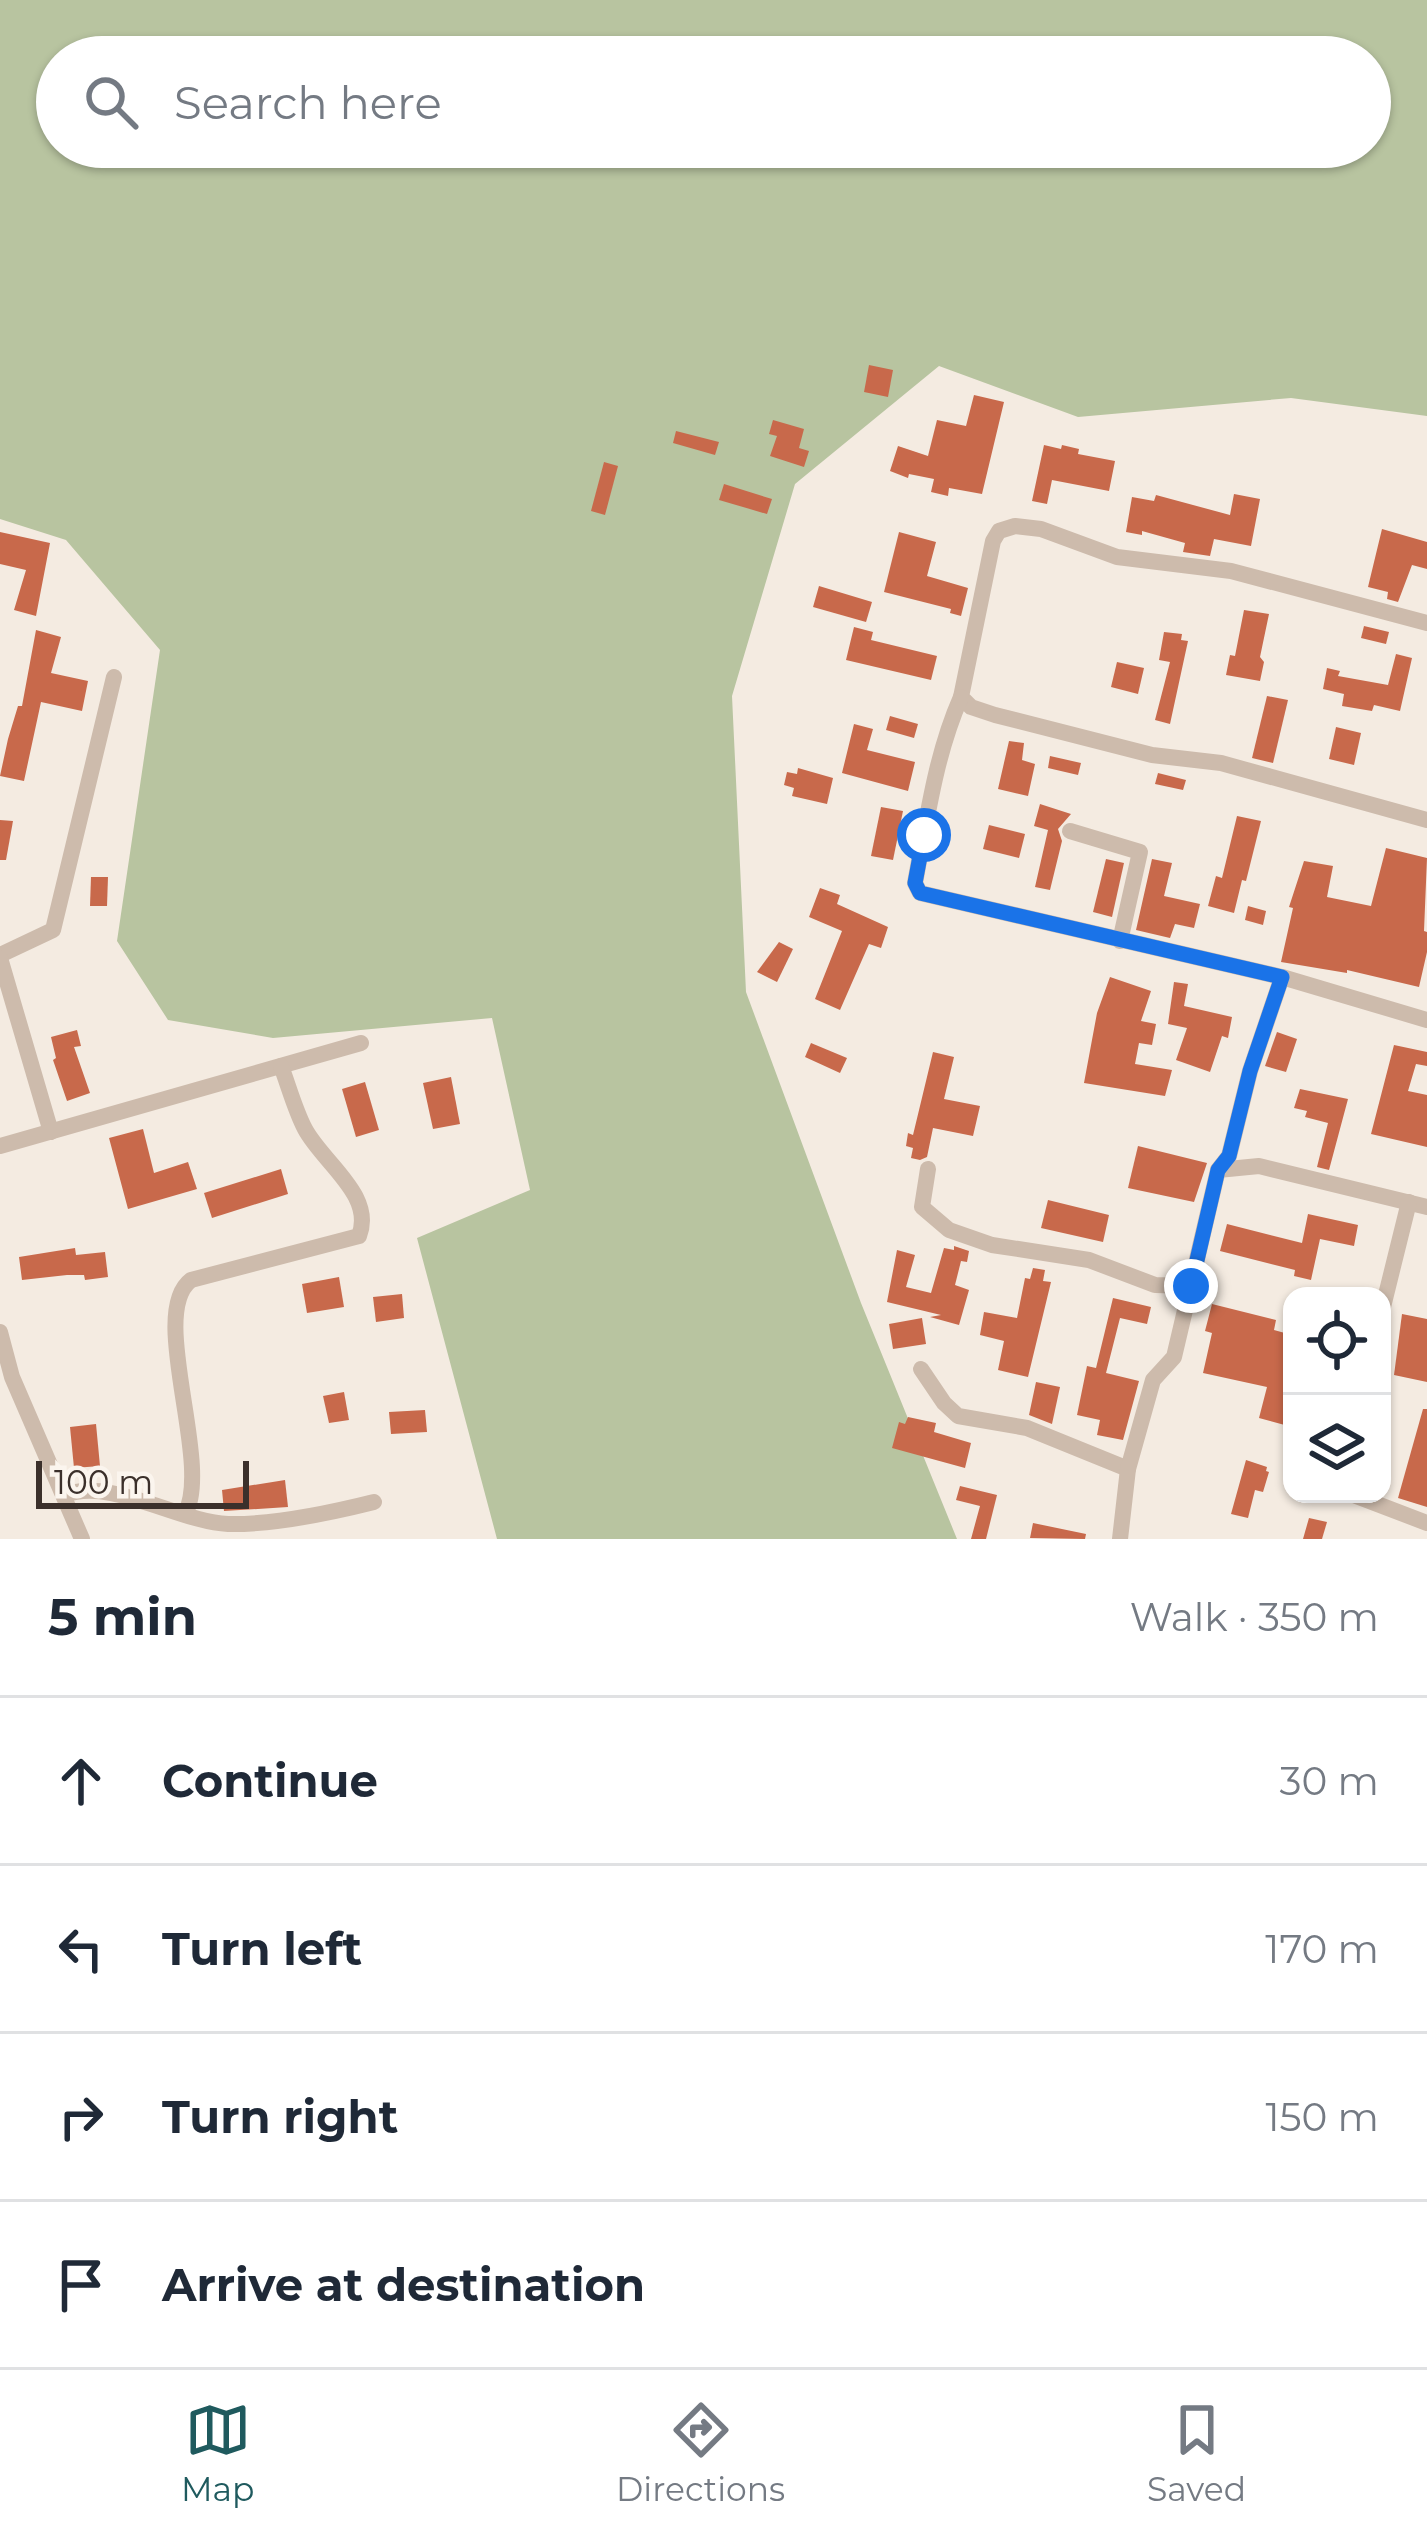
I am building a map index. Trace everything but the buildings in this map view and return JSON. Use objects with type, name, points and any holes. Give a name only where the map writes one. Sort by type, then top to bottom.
[{"type":"street","points":[[1427,623],[1231,571],[1117,557],[1042,529],[1015,526],[999,531],[993,541],[961,697],[946,731],[915,883],[920,893],[1282,977],[1427,1020]]},
{"type":"street","points":[[51,1132],[0,957],[52,930],[114,677]]},
{"type":"street","points":[[961,697],[971,707],[995,716],[1152,755],[1222,763],[1427,820]]},
{"type":"street","points":[[1070,831],[1140,852],[1120,941]]},
{"type":"street","points":[[1120,1539],[1128,1469],[1153,1380],[1174,1357],[1218,1170],[1229,1156],[1250,1071],[1282,977]]},
{"type":"street","points":[[0,1146],[361,1043]]},
{"type":"street","points":[[185,1514],[194,1487],[181,1385],[176,1301],[181,1288],[191,1280],[359,1236],[363,1226],[364,1212],[354,1192],[304,1127],[280,1066]]},
{"type":"street","points":[[1218,1170],[1258,1166],[1418,1204],[1390,1287]]},
{"type":"street","points":[[928,1169],[922,1207],[949,1231],[992,1245],[1089,1261],[1155,1285],[1191,1286]]},
{"type":"street","points":[[0,1332],[12,1377],[82,1539]]},
{"type":"street","points":[[921,1369],[958,1416],[1027,1427],[1128,1469]]},
{"type":"street","points":[[65,1495],[90,1490],[226,1524],[326,1514],[374,1502]]},
{"type":"street","points":[[1375,1503],[1427,1523]]},
{"type":"green space","points":[[0,0],[1427,0],[1427,416],[1291,398],[1078,417],[939,366],[795,484],[732,696],[746,992],[861,1303],[957,1539],[497,1539],[417,1238],[530,1190],[492,1018],[273,1038],[168,1020],[117,941],[160,650],[66,540],[0,519]]},
{"type":"route","points":[[924,835],[915,883],[920,893],[930,897],[1282,977],[1250,1071],[1229,1156],[1218,1170],[1191,1286]]}]
